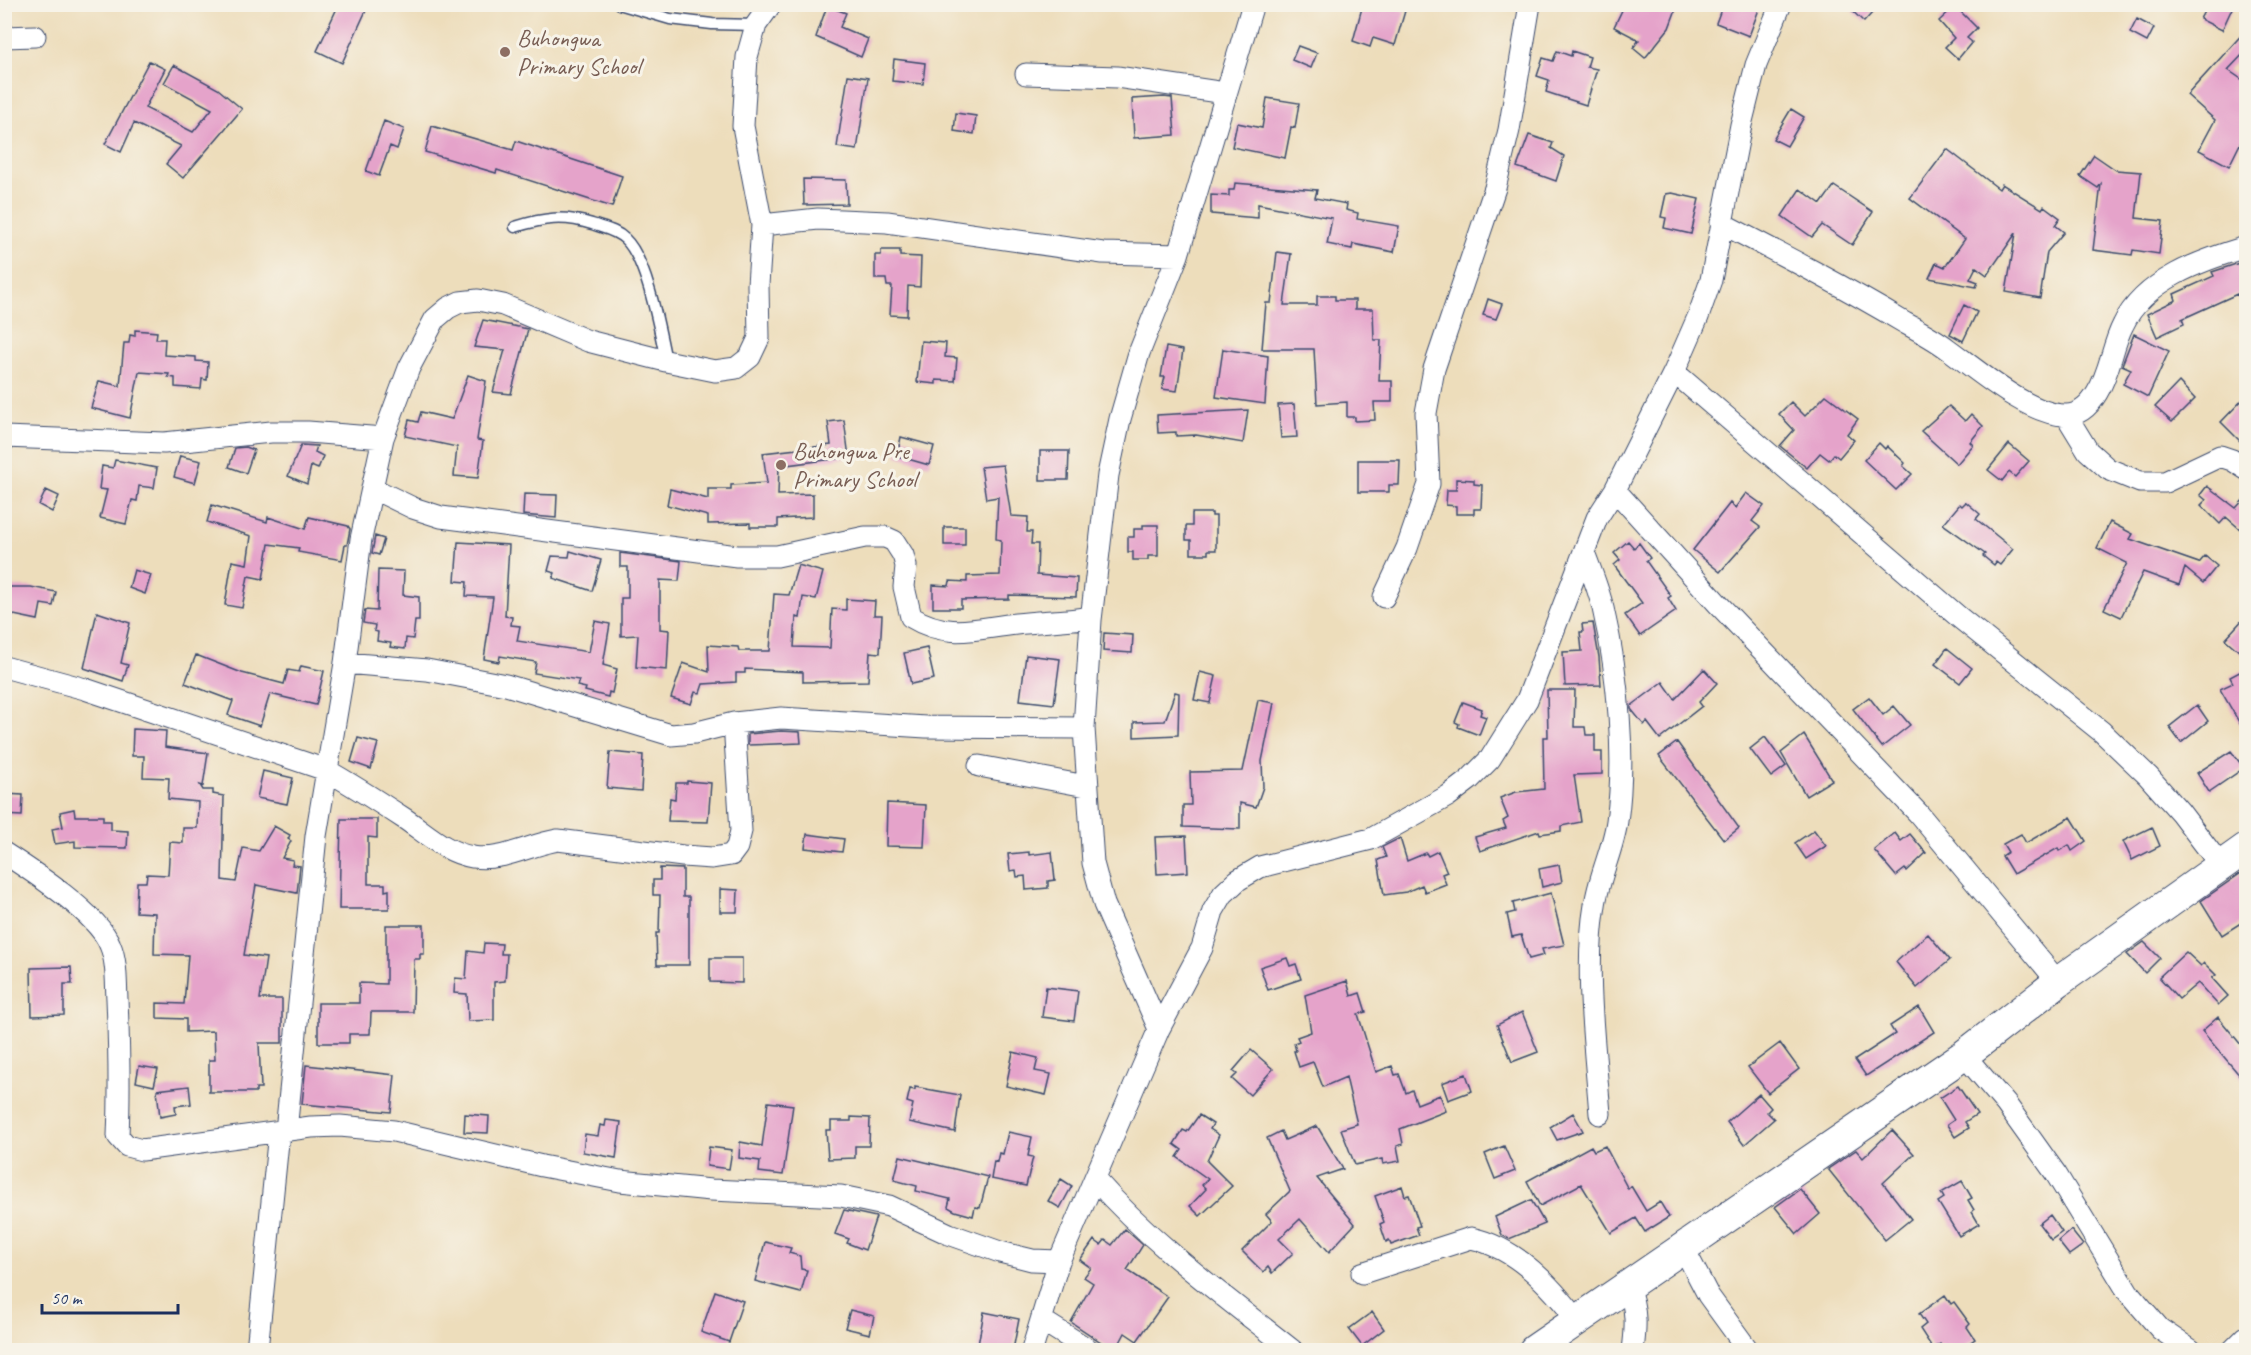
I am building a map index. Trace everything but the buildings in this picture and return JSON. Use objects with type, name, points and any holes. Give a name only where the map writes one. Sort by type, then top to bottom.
[{"type":"street","points":[[258,1350],[314,847],[345,663],[361,540],[383,438],[409,368],[435,320],[448,308],[460,302],[478,300],[503,305],[588,341],[666,361],[715,371],[736,368],[750,357],[759,339],[762,225],[743,126],[747,57],[756,25],[771,4]]},
{"type":"street","points":[[1159,1029],[1104,904],[1093,863],[1086,786],[1084,728],[1091,617],[1108,475],[1120,419],[1139,353],[1178,255],[1253,4]]},
{"type":"street","points":[[1384,597],[1403,557],[1429,484],[1426,413],[1434,369],[1495,188],[1509,130],[1530,4]]},
{"type":"street","points":[[1032,1350],[1043,1321],[1059,1261],[1159,1029],[1202,948],[1213,911],[1223,894],[1238,880],[1260,867],[1371,839],[1448,796],[1470,780],[1490,759],[1527,700],[1597,518],[1615,490],[1674,372],[1711,280],[1721,223],[1756,65],[1781,4]]},
{"type":"street","points":[[4,37],[35,36]]},
{"type":"street","points":[[1026,74],[1117,77],[1225,93]]},
{"type":"street","points":[[762,225],[818,219],[887,222],[1103,254],[1178,255]]},
{"type":"street","points":[[1721,223],[1903,321],[1946,347],[2014,396],[2050,412],[2066,416],[2083,411],[2098,392],[2122,325],[2135,304],[2154,288],[2175,276],[2247,247]]},
{"type":"street","points":[[1674,372],[1960,618],[2102,732],[2148,776],[2180,812],[2221,866]]},
{"type":"street","points":[[2066,416],[2088,451],[2108,469],[2140,482],[2165,482],[2220,456],[2247,469]]},
{"type":"street","points":[[4,437],[164,442],[271,432],[308,432],[383,438]]},
{"type":"street","points":[[372,488],[413,508],[441,517],[738,556],[777,556],[865,537],[885,537],[894,542],[903,555],[907,603],[911,617],[923,624],[955,631],[975,632],[1015,624],[1060,622],[1091,617]]},
{"type":"street","points":[[1615,490],[1718,604],[1918,813],[2058,982]]},
{"type":"street","points":[[1584,552],[1604,612],[1608,635],[1622,784],[1617,824],[1595,904],[1592,940],[1592,1003],[1600,1114]]},
{"type":"street","points":[[345,663],[427,670],[506,685],[670,735],[694,733],[734,723],[781,718],[926,727],[1084,728]]},
{"type":"street","points":[[4,667],[86,689],[326,770],[378,801],[443,847],[474,858],[509,854],[541,842],[558,840],[683,856],[722,858],[732,855],[737,848],[741,831],[734,723]]},
{"type":"street","points":[[979,766],[1086,786]]},
{"type":"street","points":[[1534,1350],[1964,1055],[2058,982],[2247,848]]},
{"type":"street","points":[[4,853],[53,884],[99,928],[110,944],[115,965],[118,1034],[118,1136],[127,1146],[142,1150],[340,1126],[394,1131],[542,1166],[620,1180],[711,1190],[841,1196],[889,1206],[949,1234],[1000,1252],[1032,1260],[1059,1261]]},
{"type":"street","points":[[1964,1055],[2006,1104],[2056,1174],[2128,1292],[2160,1329],[2191,1350]]},
{"type":"street","points":[[1095,1179],[1125,1213],[1160,1246],[1292,1350]]},
{"type":"street","points":[[1362,1273],[1471,1238],[1485,1241],[1500,1248],[1539,1276],[1554,1290],[1578,1321]]},
{"type":"street","points":[[1683,1247],[1708,1295],[1748,1350]]},
{"type":"street","points":[[1628,1287],[1634,1302],[1636,1323],[1633,1350]]},
{"type":"street","points":[[1043,1321],[1089,1350]]},
{"type":"street","points":[[2233,1350],[2247,1337]]},
{"type":"lane","points":[[624,5],[680,20],[712,24],[756,25]]},
{"type":"lane","points":[[515,227],[535,221],[569,217],[615,232],[627,240],[648,284],[666,361]]},
{"type":"place","name":"Buhongwa Primary School","points":[[505,52]]},
{"type":"place","name":"Buhongwa Pre Primary School","points":[[781,465]]}]
